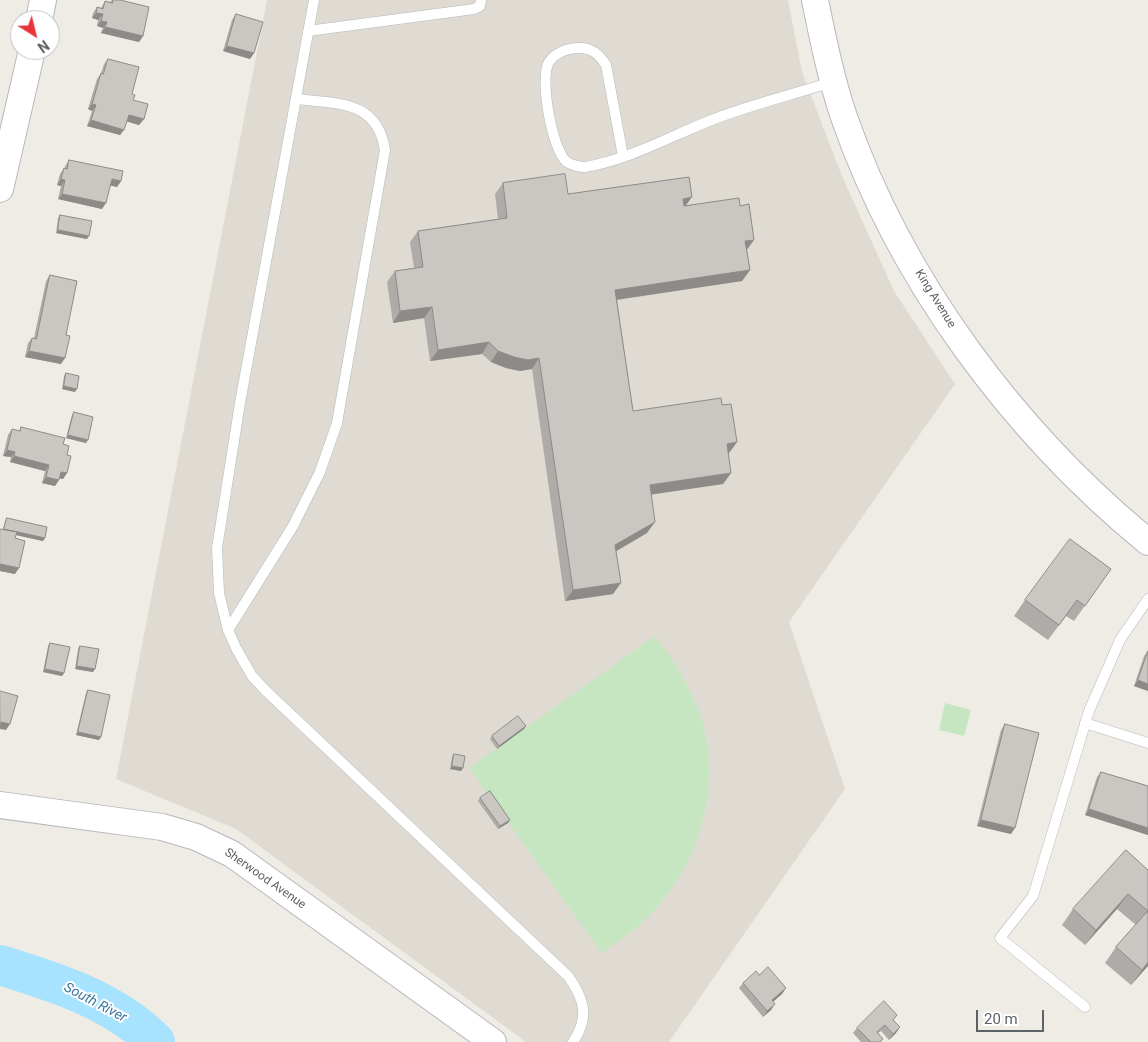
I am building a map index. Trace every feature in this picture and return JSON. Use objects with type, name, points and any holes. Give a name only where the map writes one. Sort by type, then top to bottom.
[{"type":"street","name":"King Avenue","points":[[814,0],[833,82],[844,118],[870,181],[902,245],[939,307],[987,378],[1033,433],[1084,486],[1148,542]]},
{"type":"street","points":[[0,189],[30,60]]},
{"type":"street","name":"Sherwood Avenue","points":[[0,805],[162,827],[196,836],[232,854],[493,1042]]},
{"type":"lane","points":[[314,0],[240,403],[217,548],[219,593],[228,630],[252,676],[266,691],[568,976],[581,994],[583,1004],[582,1021],[573,1042]]},
{"type":"lane","points":[[308,31],[474,9],[480,6],[481,0]]},
{"type":"lane","points":[[623,156],[606,65],[599,55],[587,48],[572,48],[558,53],[549,62],[544,76],[554,142],[559,154],[568,162],[582,167],[623,156],[711,120],[833,82]]},
{"type":"lane","points":[[228,630],[293,526],[320,472],[337,423],[385,150],[377,126],[366,114],[352,106],[297,99]]},
{"type":"lane","points":[[1085,1008],[1000,938],[1033,896],[1085,723],[1120,640],[1148,599]]},
{"type":"lane","points":[[1085,723],[1148,743]]},
{"type":"shaded area","points":[[267,0],[788,0],[802,72],[842,176],[894,291],[955,384],[789,622],[845,789],[669,1042],[526,1042],[236,829],[116,779]]},
{"type":"green space","points":[[655,636],[688,686],[705,731],[709,759],[708,788],[704,816],[695,844],[683,870],[668,894],[645,920],[602,953],[469,768]]},
{"type":"green space","points":[[945,703],[971,710],[964,736],[939,730]]},
{"type":"building","points":[[113,0],[149,7],[143,36],[105,27],[107,22],[101,21],[103,14],[96,13],[97,7],[103,9],[105,1],[112,3]]},
{"type":"building","points":[[236,14],[263,22],[254,53],[227,46]]},
{"type":"building","points":[[108,59],[139,67],[132,94],[135,95],[133,100],[148,104],[144,119],[129,115],[124,130],[91,120],[96,105],[92,104],[101,73],[103,74]]},
{"type":"building","points":[[69,160],[123,171],[121,181],[112,179],[106,203],[62,194],[65,180],[61,179],[64,168],[67,169]]},
{"type":"building","points":[[565,174],[568,194],[689,177],[692,197],[683,199],[684,206],[739,198],[740,206],[749,204],[754,240],[745,241],[750,270],[615,290],[633,411],[721,398],[722,405],[731,404],[737,442],[727,444],[731,473],[650,485],[655,522],[615,545],[621,583],[573,590],[539,358],[528,360],[514,357],[498,351],[489,342],[438,350],[432,307],[400,311],[395,271],[423,267],[418,231],[507,218],[503,183]]},
{"type":"building","points":[[60,215],[92,221],[89,236],[58,230]]},
{"type":"building","points":[[50,275],[77,281],[66,335],[70,336],[65,358],[29,351],[32,338],[36,339]]},
{"type":"building","points":[[66,373],[79,376],[77,389],[64,386]]},
{"type":"building","points":[[74,412],[93,417],[88,440],[68,435]]},
{"type":"building","points":[[21,427],[65,438],[63,444],[69,446],[67,455],[71,456],[67,473],[61,472],[59,480],[46,477],[49,465],[14,456],[15,452],[7,450],[12,429],[20,431]]},
{"type":"building","points":[[7,518],[47,527],[45,538],[4,529]]},
{"type":"building","points":[[0,529],[17,532],[15,538],[25,541],[19,568],[0,564]]},
{"type":"building","points":[[1070,539],[1111,569],[1085,606],[1077,600],[1059,625],[1025,600]]},
{"type":"building","points":[[50,643],[70,647],[64,673],[45,669]]},
{"type":"building","points":[[80,646],[99,649],[95,669],[77,666]]},
{"type":"building","points":[[1148,651],[1148,684],[1138,680]]},
{"type":"building","points":[[88,690],[110,695],[101,737],[78,732]]},
{"type":"building","points":[[0,691],[18,696],[10,724],[1,722],[0,728]]},
{"type":"building","points":[[518,716],[526,726],[499,746],[492,736]]},
{"type":"building","points":[[1005,724],[1039,733],[1015,828],[981,820]]},
{"type":"building","points":[[454,754],[465,756],[463,768],[452,766]]},
{"type":"building","points":[[1101,772],[1148,786],[1148,828],[1089,809]]},
{"type":"building","points":[[490,791],[510,820],[500,826],[480,798]]},
{"type":"building","points":[[1126,850],[1148,870],[1148,911],[1128,894],[1096,930],[1073,909]]},
{"type":"building","points":[[1148,911],[1148,962],[1142,970],[1116,947]]},
{"type":"building","points":[[768,967],[786,988],[772,1000],[775,1004],[767,1011],[743,983],[756,971],[759,975]]},
{"type":"building","points":[[884,1001],[897,1015],[893,1020],[900,1027],[893,1034],[885,1025],[877,1032],[883,1039],[880,1042],[871,1042],[857,1028]]},
{"type":"waterway","name":"South River","points":[[0,965],[42,978],[83,994],[121,1015],[139,1027],[155,1042]]}]
